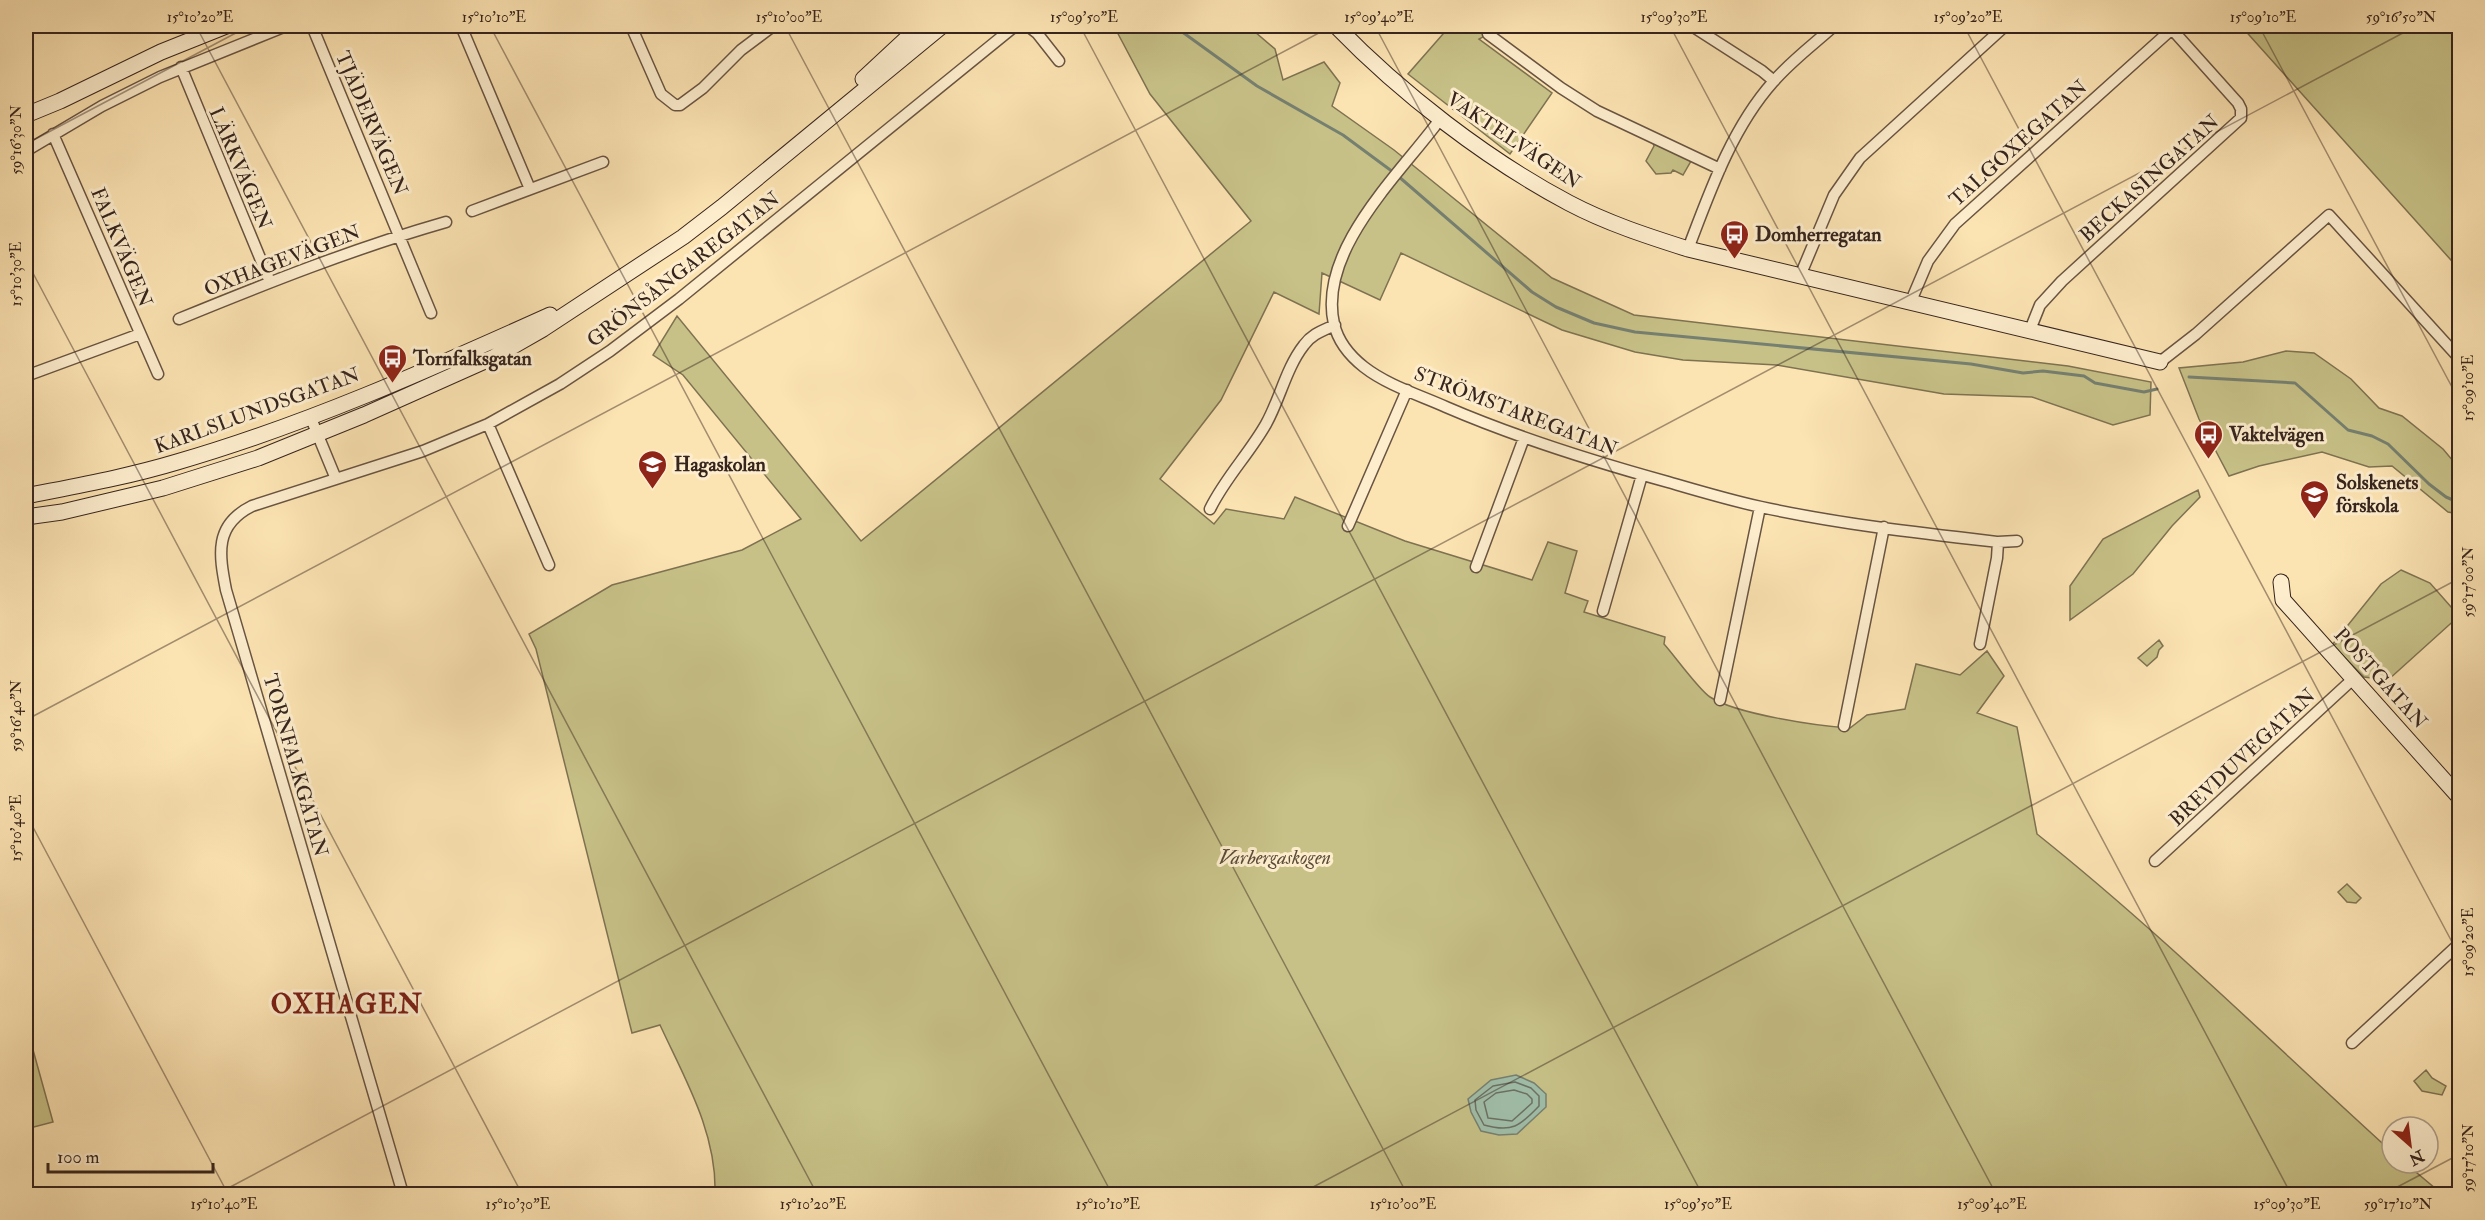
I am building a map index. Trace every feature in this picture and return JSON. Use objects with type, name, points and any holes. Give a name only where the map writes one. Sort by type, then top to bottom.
[{"type":"main road","points":[[26,115],[161,52],[226,26]]},
{"type":"main road","name":"KARLSLUNDSGATAN","points":[[765,171],[920,26]]},
{"type":"main road","name":"KARLSLUNDSGATAN","points":[[26,517],[62,512],[163,488],[258,458],[318,435],[494,357],[683,237],[942,26]]},
{"type":"main road","name":"VAKTELVÄGEN","points":[[1336,26],[1441,118],[1504,164],[1569,203],[1621,227],[1688,249],[2160,362]]},
{"type":"main road","name":"KARLSLUNDSGATAN","points":[[26,496],[160,467],[244,441],[475,349],[593,296]]},
{"type":"main road","name":"POSTGATAN","points":[[2281,582],[2283,600],[2457,790]]},
{"type":"street","points":[[26,151],[130,91],[286,26]]},
{"type":"street","name":"TJÄDERVÄGEN","points":[[312,26],[398,235]]},
{"type":"street","points":[[461,26],[530,189]]},
{"type":"street","points":[[631,26],[661,94],[675,105],[685,103],[741,50],[773,26]]},
{"type":"street","name":"GRÖNSÅNGAREGATAN","points":[[336,479],[423,451],[488,424],[560,384],[633,335],[1015,26]]},
{"type":"street","points":[[1028,26],[1037,33],[1059,62]]},
{"type":"street","points":[[1692,26],[1774,81]]},
{"type":"street","points":[[1688,249],[1720,169],[1745,120],[1774,81],[1834,26]]},
{"type":"street","points":[[1800,276],[1834,195],[1860,158],[2005,26]]},
{"type":"street","name":"TALGOXEGATAN","points":[[1911,301],[1928,261],[1954,224],[2170,27]]},
{"type":"street","name":"BECKASINGATAN","points":[[2030,330],[2040,305],[2062,281],[2241,118],[2238,103],[2170,27]]},
{"type":"street","points":[[1488,34],[1587,105],[1720,169]]},
{"type":"street","name":"LÄRKVÄGEN","points":[[181,68],[270,282]]},
{"type":"street","name":"STRÖMSTAREGATAN","points":[[1441,118],[1361,223],[1340,262],[1331,298],[1335,325],[1339,337],[1355,359],[1366,369],[1407,390],[1524,438],[1614,469],[1760,507],[1884,527],[1998,542],[2017,541]]},
{"type":"street","name":"FALKVÄGEN","points":[[53,134],[158,374]]},
{"type":"street","points":[[472,211],[603,162]]},
{"type":"street","name":"VAKTELVÄGEN","points":[[2160,362],[2196,334],[2329,215],[2460,359]]},
{"type":"street","name":"OXHAGEVÄGEN","points":[[179,319],[270,282],[398,235],[446,222]]},
{"type":"street","points":[[398,235],[431,313]]},
{"type":"street","points":[[1210,509],[1220,489],[1249,453],[1266,424],[1302,347],[1314,334],[1335,325]]},
{"type":"street","points":[[26,376],[140,334]]},
{"type":"street","points":[[1348,526],[1407,390]]},
{"type":"street","points":[[310,416],[336,479]]},
{"type":"street","points":[[488,424],[549,565]]},
{"type":"street","points":[[1476,567],[1524,438]]},
{"type":"street","points":[[1603,611],[1642,475]]},
{"type":"street","name":"TORNFALKGATAN","points":[[336,479],[242,511],[228,525],[220,550],[226,590],[403,1194]]},
{"type":"street","points":[[1720,700],[1760,507]]},
{"type":"street","points":[[1844,726],[1884,527]]},
{"type":"street","points":[[1980,644],[1998,542]]},
{"type":"street","name":"BREVDUVEGATAN","points":[[2155,861],[2353,679]]},
{"type":"street","points":[[2352,1043],[2460,943]]},
{"type":"green space","name":"Varbergaskogen","points":[[1117,26],[1248,26],[1275,49],[1283,80],[1324,62],[1340,83],[1332,106],[1394,150],[1552,278],[1634,315],[2068,366],[2151,382],[2150,415],[2113,425],[2032,397],[1944,394],[1777,365],[1683,360],[1635,352],[1562,330],[1401,253],[1380,300],[1322,273],[1319,314],[1274,292],[1221,400],[1160,479],[1214,524],[1226,509],[1284,519],[1295,497],[1405,541],[1532,580],[1548,542],[1577,551],[1565,593],[1588,601],[1584,612],[1665,637],[1664,644],[1705,693],[1722,703],[1757,714],[1850,728],[1867,715],[1905,709],[1916,664],[1960,675],[1987,651],[2004,676],[1977,713],[2017,727],[2037,834],[2173,950],[2380,1141],[2380,1175],[2419,1175],[2442,1194],[715,1194],[711,1149],[705,1128],[689,1086],[660,1025],[632,1033],[536,649],[529,634],[612,585],[742,550],[801,519],[683,375],[653,355],[677,316],[861,541],[1251,221],[1150,94],[1116,30]]},
{"type":"green space","points":[[1450,26],[1503,26],[1479,39],[1552,93],[1510,154],[1408,74]]},
{"type":"green space","points":[[2241,26],[2459,26],[2459,269]]},
{"type":"green space","points":[[1653,143],[1691,161],[1683,175],[1673,170],[1671,173],[1656,174],[1646,161],[1654,146]]},
{"type":"green space","points":[[2286,351],[2314,353],[2351,379],[2379,408],[2402,416],[2443,449],[2459,468],[2459,514],[2448,512],[2392,466],[2369,467],[2322,452],[2259,466],[2229,476],[2199,419],[2179,368],[2243,362]]},
{"type":"green space","points":[[2198,490],[2200,497],[2172,526],[2133,574],[2070,620],[2070,586],[2103,539]]},
{"type":"green space","points":[[2401,570],[2430,583],[2459,616],[2388,680],[2364,677],[2332,645],[2381,584]]},
{"type":"green space","points":[[2159,640],[2163,646],[2157,657],[2147,666],[2138,658]]},
{"type":"green space","points":[[2347,884],[2361,898],[2356,903],[2347,902],[2338,892]]},
{"type":"green space","points":[[30,1039],[53,1122],[26,1129],[26,1040]]},
{"type":"green space","points":[[2426,1070],[2432,1078],[2446,1086],[2442,1095],[2422,1091],[2414,1081]]},
{"type":"water","points":[[1516,1075],[1534,1083],[1546,1094],[1546,1107],[1517,1134],[1499,1135],[1481,1131],[1471,1112],[1468,1099],[1491,1080]]},
{"type":"waterway","points":[[1174,26],[1257,86],[1343,135],[1393,172]]},
{"type":"waterway","points":[[1398,176],[1532,292],[1556,307],[1594,323],[1635,332],[1971,364],[2023,373],[2043,371],[2084,376],[2095,383],[2144,392],[2157,389]]},
{"type":"waterway","points":[[2189,377],[2295,383],[2348,430],[2372,436],[2388,444],[2429,484],[2446,497],[2460,503]]},
{"type":"place","name":"Domherregatan","points":[[1734,260]]},
{"type":"place","name":"Tornfalksgatan","points":[[392,384]]},
{"type":"place","name":"Vaktelvägen","points":[[2208,460]]},
{"type":"place","name":"Hagaskolan","points":[[653,490]]},
{"type":"place","name":"Solskenets förskola","points":[[2315,520]]},
{"type":"district","name":"OXHAGEN","points":[[347,1004]]}]
